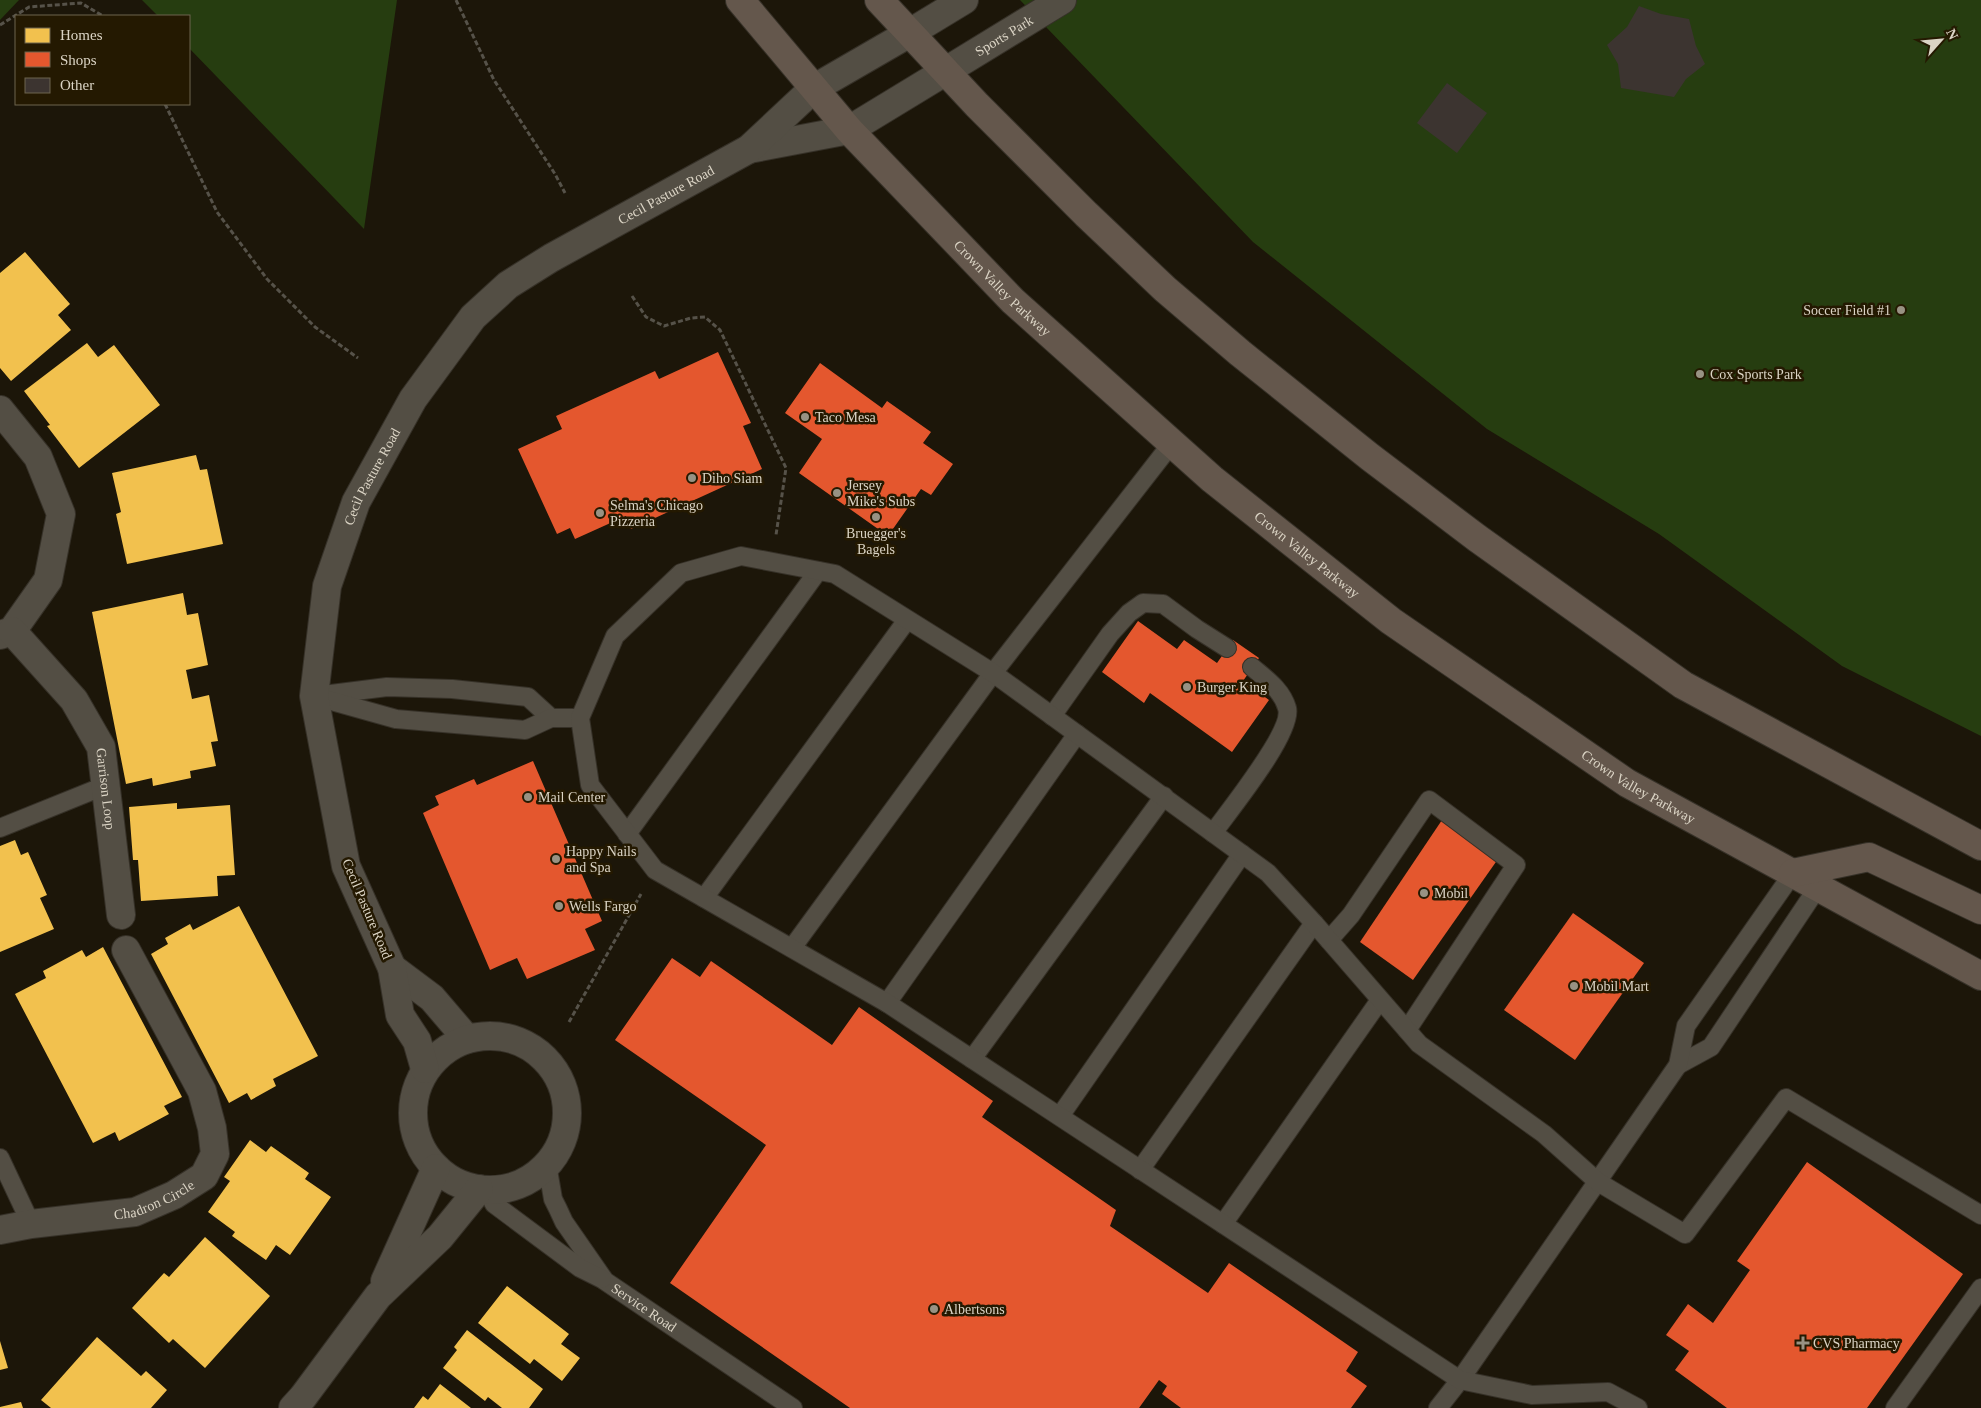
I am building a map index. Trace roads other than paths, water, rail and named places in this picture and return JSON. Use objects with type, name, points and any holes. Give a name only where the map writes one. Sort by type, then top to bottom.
[{"type":"main road","name":"Crown Valley Parkway","points":[[740,0],[849,130],[1013,301],[1212,479],[1391,622],[1627,783],[1981,976]]},
{"type":"main road","points":[[879,0],[908,34],[977,105],[1086,214],[1165,289],[1240,353],[1370,457],[1477,538],[1684,684],[1981,846]]},
{"type":"main road","points":[[1793,874],[1869,857],[1981,910]]},
{"type":"street","points":[[908,34],[964,0]]},
{"type":"street","name":"Sports Park","points":[[946,71],[1062,0]]},
{"type":"street","name":"Cecil Pasture Road","points":[[426,1069],[417,1041],[400,1015],[392,968],[346,866],[314,696],[326,586],[356,502],[413,399],[473,317],[508,284],[551,258],[749,149],[813,89],[908,34]]},
{"type":"street","name":"Cecil Pasture Road","points":[[749,149],[849,130],[946,71]]},
{"type":"street","name":"Garrison Loop","points":[[0,410],[38,457],[61,514],[48,580],[6,633],[74,700],[101,747],[104,786],[121,916]]},
{"type":"street","name":"Chadron Circle","points":[[0,1230],[30,1224],[135,1212],[174,1195],[204,1176],[215,1154],[212,1128],[202,1091],[126,950]]},
{"type":"street","name":"Cecil Pasture Road","points":[[392,968],[432,998],[467,1039]]},
{"type":"street","points":[[477,1036],[498,1036],[519,1041],[537,1052],[552,1067],[562,1085],[566,1106],[566,1120],[559,1147],[547,1164],[535,1176],[520,1184],[504,1189],[483,1190],[466,1187],[444,1175],[426,1157],[415,1134],[412,1109],[417,1084],[426,1069],[443,1051],[467,1039],[477,1036]]},
{"type":"street","points":[[378,1296],[436,1168]]},
{"type":"street","points":[[293,1408],[378,1296],[440,1237],[483,1190]]},
{"type":"lane","points":[[792,948],[993,673],[1172,443]]},
{"type":"lane","points":[[1638,1408],[1608,1392],[1532,1395],[1460,1380],[887,1003],[655,870],[590,785],[580,718],[615,636],[681,574],[741,556],[835,574],[993,673],[1268,873],[1329,940],[1418,1044],[1544,1134],[1598,1182],[1684,1234],[1786,1098],[1981,1215]]},
{"type":"lane","points":[[628,834],[818,571]]},
{"type":"lane","points":[[1052,716],[1110,634],[1129,613],[1143,604],[1163,604],[1197,630],[1227,648]]},
{"type":"lane","points":[[704,898],[907,620]]},
{"type":"lane","points":[[1213,833],[1272,752],[1286,722],[1288,710],[1280,692],[1252,667]]},
{"type":"lane","points":[[314,696],[388,687],[462,690],[528,697],[550,718]]},
{"type":"lane","points":[[314,696],[396,719],[525,730],[550,718],[580,718]]},
{"type":"lane","points":[[887,1003],[1077,734]]},
{"type":"lane","points":[[0,828],[104,786]]},
{"type":"lane","points":[[972,1059],[1164,796]]},
{"type":"lane","points":[[1329,940],[1351,915],[1430,800],[1516,865],[1407,1030]]},
{"type":"lane","points":[[1060,1116],[1242,854]]},
{"type":"lane","points":[[1438,1408],[1460,1380],[1678,1066],[1686,1026],[1793,874]]},
{"type":"lane","points":[[1678,1066],[1711,1047],[1818,887]]},
{"type":"lane","points":[[1140,1170],[1314,923]]},
{"type":"lane","points":[[1223,1224],[1380,1000]]},
{"type":"lane","points":[[0,1158],[30,1224]]},
{"type":"lane","name":"Service Road","points":[[547,1164],[553,1199],[561,1215],[604,1281],[793,1408]]},
{"type":"lane","points":[[483,1190],[494,1204],[580,1268],[604,1281]]},
{"type":"lane","points":[[1895,1408],[1981,1288]]},
{"type":"place","name":"Soccer Field #1","points":[[1901,310]]},
{"type":"place","name":"Cox Sports Park","points":[[1700,374]]},
{"type":"place","name":"Taco Mesa","points":[[805,417]]},
{"type":"place","name":"Diho Siam","points":[[692,478]]},
{"type":"place","name":"Jersey Mike's Subs","points":[[837,493]]},
{"type":"place","name":"Selma's Chicago Pizzeria","points":[[600,513]]},
{"type":"place","name":"Bruegger's Bagels","points":[[876,517]]},
{"type":"place","name":"Burger King","points":[[1187,687]]},
{"type":"place","name":"Mail Center","points":[[528,797]]},
{"type":"place","name":"Happy Nails and Spa","points":[[556,859]]},
{"type":"place","name":"Mobil","points":[[1424,893]]},
{"type":"place","name":"Wells Fargo","points":[[559,906]]},
{"type":"place","name":"Mobil Mart","points":[[1574,986]]},
{"type":"place","name":"Albertsons","points":[[934,1309]]},
{"type":"place","name":"CVS Pharmacy","points":[[1803,1343]]}]
